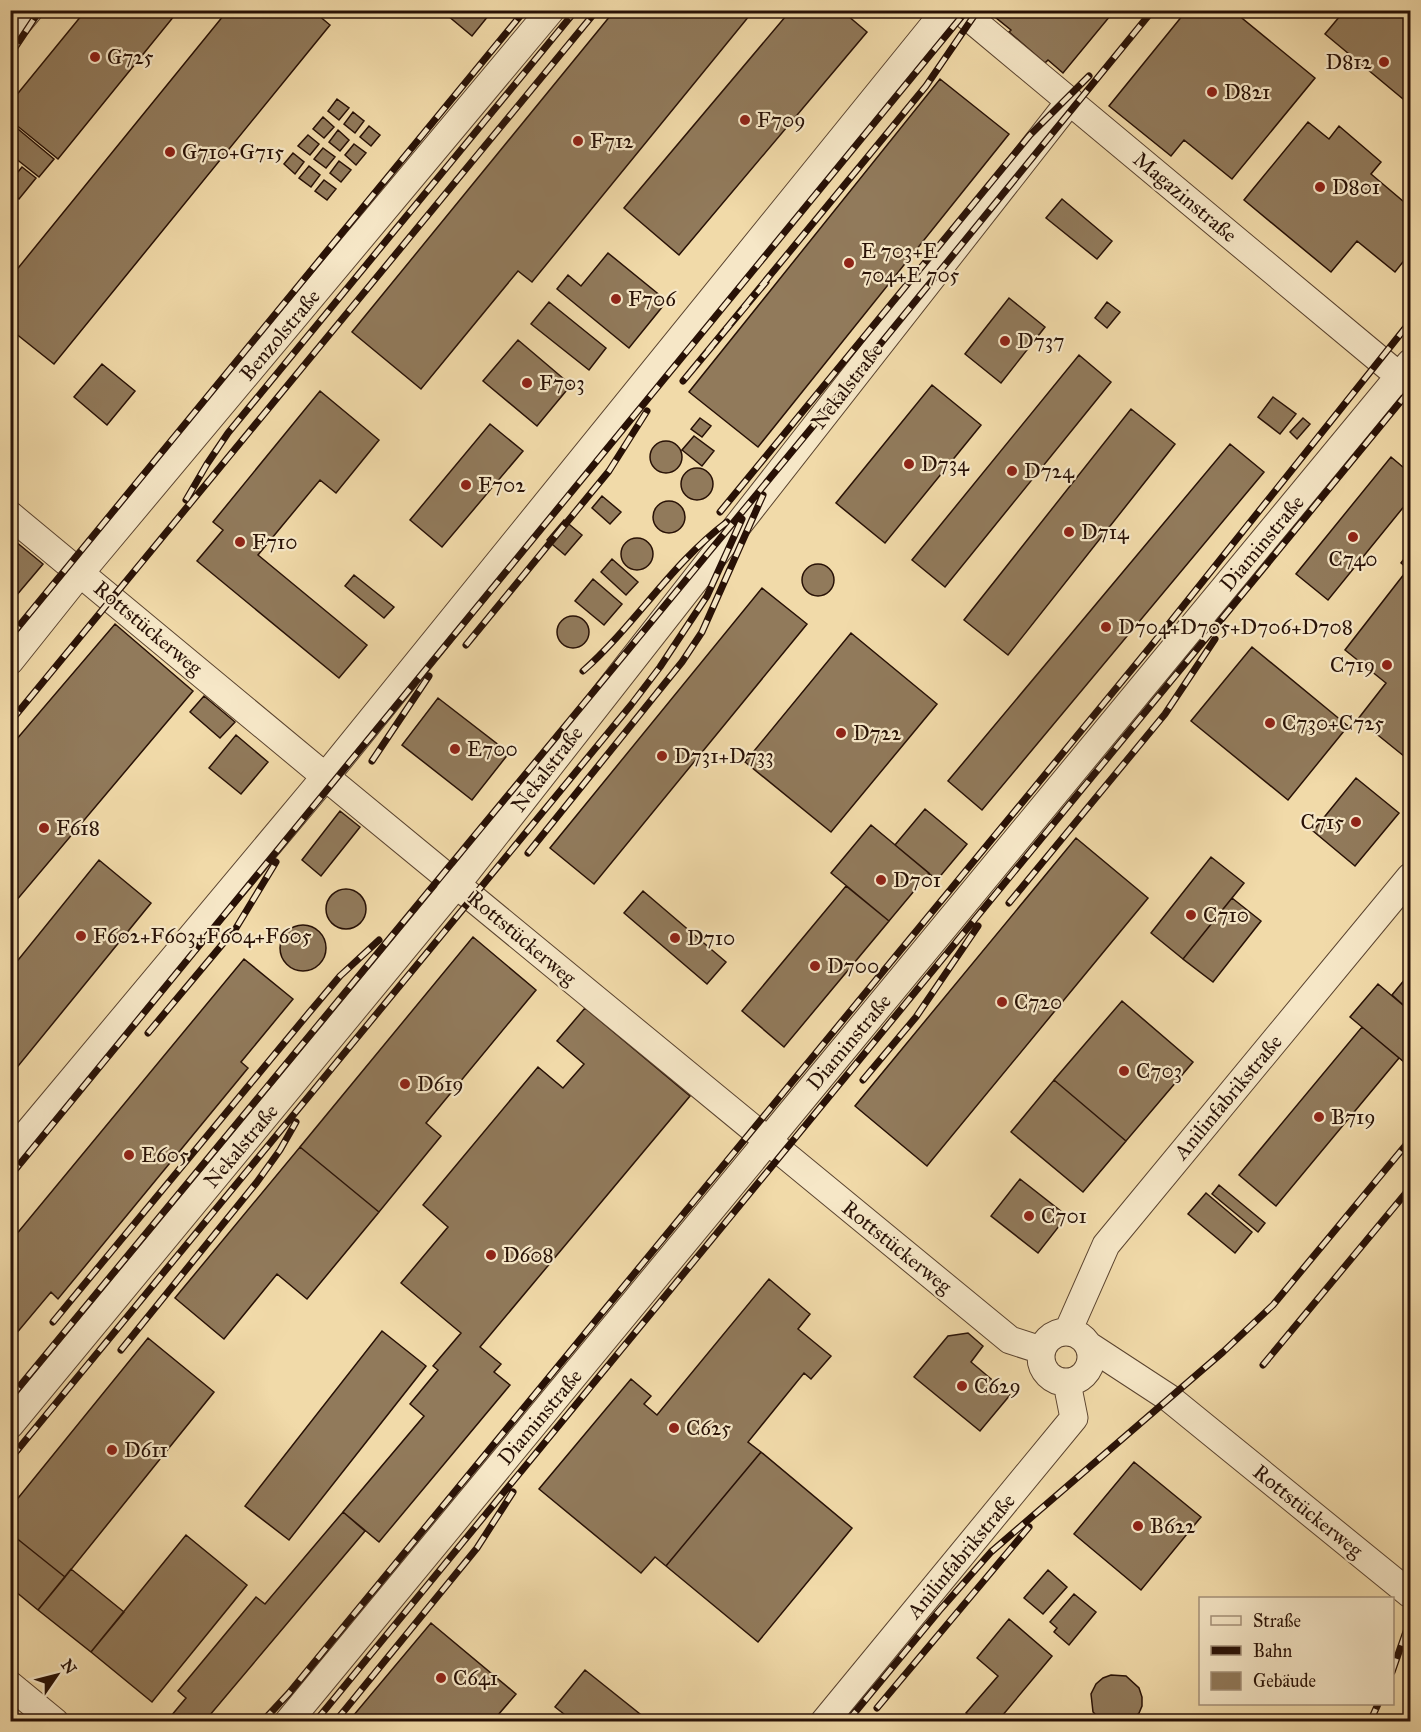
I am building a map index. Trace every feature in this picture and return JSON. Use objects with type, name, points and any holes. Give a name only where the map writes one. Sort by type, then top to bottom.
[{"type":"street","points":[[10,33],[29,10]]},
{"type":"street","name":"Benzolstraße","points":[[10,661],[81,572],[551,10]]},
{"type":"street","points":[[10,1154],[325,777],[946,10]]},
{"type":"street","name":"Magazinstraße","points":[[960,10],[1407,375]]},
{"type":"street","name":"Nekalstraße","points":[[10,1425],[457,884],[1070,101]]},
{"type":"street","name":"Diaminstraße","points":[[288,1722],[767,1141],[1407,375]]},
{"type":"street","name":"Rottstückerweg","points":[[10,514],[325,777],[1010,1340],[1041,1350]]},
{"type":"street","name":"Anilinfabrikstraße","points":[[1078,1338],[1106,1245],[1410,877]]},
{"type":"street","points":[[1056,1333],[1078,1338],[1092,1355],[1085,1375],[1077,1381],[1066,1383],[1055,1380],[1045,1373],[1040,1362],[1041,1350],[1046,1340],[1056,1333]]},
{"type":"street","name":"Rottstückerweg","points":[[1078,1338],[1169,1398],[1410,1594]]},
{"type":"street","name":"Anilinfabrikstraße","points":[[824,1722],[1074,1418],[1066,1383]]},
{"type":"street","points":[[10,1685],[55,1722]]},
{"type":"building","name":"G725","points":[[86,10],[179,10],[58,159],[10,120],[10,103]]},
{"type":"building","name":"G710+G715","points":[[228,10],[312,10],[330,25],[54,364],[10,329],[10,278]]},
{"type":"building","points":[[441,10],[493,10],[472,36]]},
{"type":"building","name":"F712","points":[[615,10],[754,10],[532,282],[518,271],[421,389],[352,332]]},
{"type":"building","name":"F709","points":[[791,10],[841,10],[867,32],[679,255],[624,208]]},
{"type":"building","points":[[1000,10],[1115,10],[1063,73],[1048,60],[1045,63],[1009,32],[1011,30],[995,17]]},
{"type":"building","name":"D821","points":[[1187,10],[1232,10],[1315,78],[1232,179],[1184,140],[1171,156],[1109,106]]},
{"type":"building","name":"D812","points":[[1345,10],[1410,10],[1410,90],[1403,99],[1325,34]]},
{"type":"building","name":"E 703+E 704+E 705","points":[[940,79],[1009,134],[758,447],[689,392]]},
{"type":"building","points":[[337,99],[349,108],[339,120],[328,111]]},
{"type":"building","points":[[353,112],[364,121],[355,133],[344,124]]},
{"type":"building","points":[[323,117],[334,127],[324,138],[313,129]]},
{"type":"building","name":"D801","points":[[1308,122],[1329,139],[1339,126],[1381,162],[1371,174],[1410,207],[1410,253],[1395,272],[1357,241],[1331,272],[1244,200]]},
{"type":"building","points":[[369,126],[380,135],[371,146],[360,137]]},
{"type":"building","points":[[18,129],[54,159],[39,177],[10,154],[10,138]]},
{"type":"building","points":[[338,130],[349,140],[340,151],[329,142]]},
{"type":"building","points":[[308,135],[319,144],[310,155],[298,146]]},
{"type":"building","points":[[354,144],[366,153],[356,165],[345,155]]},
{"type":"building","points":[[323,148],[335,157],[326,168],[314,159]]},
{"type":"building","points":[[293,153],[304,162],[295,174],[284,164]]},
{"type":"building","points":[[339,161],[351,170],[341,182],[330,173]]},
{"type":"building","points":[[309,166],[320,175],[311,187],[299,178]]},
{"type":"building","points":[[22,167],[36,178],[19,199],[10,192],[10,176],[13,178]]},
{"type":"building","points":[[324,180],[336,189],[327,200],[315,191]]},
{"type":"building","points":[[1062,199],[1112,241],[1097,259],[1046,218]]},
{"type":"building","name":"F706","points":[[608,253],[667,301],[629,348],[557,289],[568,275],[581,286]]},
{"type":"building","name":"D737","points":[[1009,298],[1045,327],[1001,383],[965,354]]},
{"type":"building","points":[[549,302],[606,348],[589,370],[531,324]]},
{"type":"building","points":[[1107,302],[1120,312],[1107,328],[1095,318]]},
{"type":"building","name":"F703","points":[[518,340],[571,385],[537,426],[483,381]]},
{"type":"building","name":"D724","points":[[1079,355],[1111,382],[945,587],[912,560]]},
{"type":"building","points":[[102,364],[135,391],[107,425],[74,397]]},
{"type":"building","name":"D734","points":[[932,385],[981,425],[885,543],[836,503]]},
{"type":"building","name":"F710","points":[[320,391],[379,440],[336,493],[320,480],[258,555],[367,645],[339,678],[197,561],[223,530],[213,522]]},
{"type":"building","points":[[1273,397],[1296,414],[1280,434],[1258,417]]},
{"type":"building","name":"D714","points":[[1131,409],[1175,444],[1008,655],[964,620]]},
{"type":"building","points":[[700,418],[711,426],[702,437],[691,429]]},
{"type":"building","points":[[1303,418],[1310,424],[1297,439],[1290,432]]},
{"type":"building","name":"F702","points":[[490,424],[523,451],[442,547],[410,520]]},
{"type":"building","points":[[694,436],[714,451],[702,466],[682,450]]},
{"type":"building","points":[[666,441],[677,446],[682,457],[677,468],[666,473],[655,468],[650,457],[655,446]]},
{"type":"building","name":"D704+D705+D706+D708","points":[[1230,444],[1264,472],[982,810],[948,781]]},
{"type":"building","name":"C740","points":[[1391,457],[1410,473],[1410,499],[1328,600],[1296,574]]},
{"type":"building","points":[[697,468],[708,473],[713,484],[708,495],[697,500],[686,495],[681,484],[686,473]]},
{"type":"building","points":[[602,496],[621,512],[610,524],[592,508]]},
{"type":"building","points":[[669,501],[680,506],[685,517],[680,528],[669,533],[658,528],[653,517],[658,506]]},
{"type":"building","points":[[564,520],[582,535],[565,555],[547,540]]},
{"type":"building","points":[[10,537],[43,564],[10,603]]},
{"type":"building","points":[[637,538],[648,543],[653,554],[648,565],[637,570],[626,565],[621,554],[626,543]]},
{"type":"building","name":"C719","points":[[1410,551],[1410,761],[1358,719],[1386,683],[1345,650],[1408,569],[1401,563]]},
{"type":"building","points":[[612,559],[638,582],[626,595],[601,572]]},
{"type":"building","points":[[818,564],[829,569],[834,580],[829,591],[818,596],[807,591],[802,580],[807,569]]},
{"type":"building","points":[[354,575],[394,607],[384,618],[345,586]]},
{"type":"building","points":[[593,579],[622,604],[604,625],[575,601]]},
{"type":"building","name":"D731+D733","points":[[762,588],[807,624],[594,884],[550,848]]},
{"type":"building","points":[[573,616],[584,621],[589,632],[584,643],[573,648],[562,643],[557,632],[562,621]]},
{"type":"building","name":"F618","points":[[115,624],[193,691],[10,908],[10,747]]},
{"type":"building","name":"D722","points":[[851,633],[937,704],[831,832],[745,762]]},
{"type":"building","name":"C730+C725","points":[[1252,647],[1348,726],[1288,800],[1191,721]]},
{"type":"building","points":[[204,696],[235,722],[220,738],[190,712]]},
{"type":"building","name":"E700","points":[[438,698],[509,753],[472,800],[402,745]]},
{"type":"building","points":[[236,735],[268,762],[241,794],[209,768]]},
{"type":"building","name":"C715","points":[[1356,778],[1399,813],[1355,866],[1313,831]]},
{"type":"building","points":[[925,809],[967,844],[937,880],[895,845]]},
{"type":"building","points":[[340,811],[360,827],[321,876],[302,860]]},
{"type":"building","name":"D701","points":[[871,825],[929,873],[889,921],[831,873]]},
{"type":"building","name":"C720","points":[[1076,838],[1148,898],[927,1166],[855,1106]]},
{"type":"building","name":"C710","points":[[1211,857],[1244,883],[1183,959],[1151,933]]},
{"type":"building","name":"F602+F603+F604+F605","points":[[99,860],[151,903],[10,1076],[10,970]]},
{"type":"building","name":"D700","points":[[846,886],[889,921],[784,1047],[742,1011]]},
{"type":"building","points":[[346,889],[354,890],[360,895],[365,901],[365,917],[360,923],[354,928],[346,929],[338,928],[332,923],[327,917],[326,909],[327,901],[332,895],[338,890]]},
{"type":"building","name":"D710","points":[[643,891],[726,962],[707,984],[624,913]]},
{"type":"building","name":"C710","points":[[1232,898],[1261,921],[1213,982],[1183,959]]},
{"type":"building","points":[[308,925],[320,931],[325,939],[325,957],[320,965],[312,970],[298,971],[286,965],[281,957],[280,943],[286,931],[294,926]]},
{"type":"building","name":"D619","points":[[473,937],[536,990],[426,1123],[441,1136],[379,1212],[300,1147]]},
{"type":"building","name":"E605","points":[[244,959],[293,999],[241,1062],[248,1068],[58,1299],[51,1292],[10,1341],[10,1242]]},
{"type":"building","points":[[1410,973],[1410,1011],[1392,995]]},
{"type":"building","name":"B719","points":[[1378,984],[1410,1011],[1410,1055],[1404,1062],[1350,1017]]},
{"type":"building","name":"C703","points":[[1122,1001],[1193,1062],[1126,1141],[1054,1080]]},
{"type":"building","name":"D608","points":[[585,1008],[690,1096],[480,1347],[501,1364],[494,1372],[510,1385],[379,1542],[343,1512],[424,1416],[410,1404],[438,1370],[433,1366],[461,1333],[401,1283],[448,1227],[423,1205],[538,1067],[563,1088],[584,1064],[557,1041]]},
{"type":"building","name":"B719","points":[[1362,1027],[1399,1058],[1276,1206],[1239,1175]]},
{"type":"building","name":"C703","points":[[1054,1080],[1126,1141],[1083,1192],[1011,1132]]},
{"type":"building","points":[[300,1147],[379,1212],[307,1299],[277,1274],[224,1339],[175,1298]]},
{"type":"building","name":"C701","points":[[1020,1179],[1067,1216],[1038,1253],[991,1216]]},
{"type":"building","points":[[1219,1185],[1265,1223],[1258,1232],[1212,1194]]},
{"type":"building","points":[[1206,1193],[1252,1232],[1235,1253],[1188,1214]]},
{"type":"building","name":"C625","points":[[769,1279],[810,1314],[798,1329],[831,1356],[811,1379],[804,1373],[748,1442],[761,1452],[666,1566],[655,1557],[641,1573],[539,1489],[631,1379],[651,1396],[644,1404],[657,1415]]},
{"type":"building","points":[[382,1331],[426,1366],[289,1540],[245,1506]]},
{"type":"building","name":"C629","points":[[968,1333],[983,1346],[971,1362],[1010,1395],[980,1431],[914,1377],[948,1336]]},
{"type":"building","name":"D611","points":[[148,1338],[214,1392],[65,1577],[10,1533],[10,1508]]},
{"type":"building","name":"C625","points":[[761,1452],[852,1528],[758,1642],[666,1566]]},
{"type":"building","name":"B622","points":[[1134,1462],[1201,1517],[1141,1590],[1074,1534]]},
{"type":"building","points":[[343,1512],[365,1531],[204,1722],[166,1722],[186,1698],[178,1691],[256,1597],[265,1604]]},
{"type":"building","points":[[10,1533],[65,1577],[38,1610],[10,1587]]},
{"type":"building","points":[[186,1535],[247,1585],[152,1702],[91,1652]]},
{"type":"building","points":[[71,1569],[124,1612],[91,1652],[38,1610]]},
{"type":"building","points":[[1048,1570],[1067,1587],[1043,1614],[1024,1598]]},
{"type":"building","points":[[1074,1594],[1096,1612],[1069,1645],[1054,1632],[1057,1628],[1050,1622]]},
{"type":"building","points":[[1009,1619],[1052,1656],[997,1722],[976,1722],[966,1713],[998,1676],[977,1658]]},
{"type":"building","name":"C641","points":[[431,1623],[516,1694],[492,1722],[348,1722]]},
{"type":"building","points":[[585,1670],[650,1722],[574,1722],[555,1707]]},
{"type":"building","points":[[1111,1675],[1126,1676],[1139,1688],[1142,1706],[1130,1722],[1103,1722],[1093,1712],[1091,1694],[1096,1684]]},
{"type":"railway","points":[[10,55],[40,10]]},
{"type":"railway","points":[[10,637],[525,10]]},
{"type":"railway","points":[[186,500],[228,433],[576,10]]},
{"type":"railway","points":[[10,722],[597,10]]},
{"type":"railway","points":[[10,1176],[967,10]]},
{"type":"railway","points":[[766,282],[683,381],[926,86],[978,10]]},
{"type":"railway","points":[[10,1398],[842,391],[1153,10]]},
{"type":"railway","points":[[720,512],[1030,135],[1089,76]]},
{"type":"railway","points":[[262,1722],[289,1693],[1160,635],[1410,322]]},
{"type":"railway","points":[[315,1722],[1410,390]]},
{"type":"railway","points":[[466,645],[609,471],[647,411]]},
{"type":"railway","points":[[528,853],[682,662],[702,632],[763,495]]},
{"type":"railway","points":[[10,1459],[631,705],[660,667],[707,596],[742,519]]},
{"type":"railway","points":[[583,671],[620,634],[688,557],[727,522]]},
{"type":"railway","points":[[1009,903],[1165,714],[1215,639]]},
{"type":"railway","points":[[372,761],[429,676]]},
{"type":"railway","points":[[148,1033],[236,928],[276,862]]},
{"type":"railway","points":[[863,1080],[916,1017],[978,926]]},
{"type":"railway","points":[[53,1322],[340,976],[379,940]]},
{"type":"railway","points":[[121,1350],[257,1182],[280,1150],[296,1122]]},
{"type":"railway","points":[[847,1722],[991,1552],[1223,1352],[1273,1305],[1410,1140]]},
{"type":"railway","points":[[1263,1365],[1410,1188]]},
{"type":"railway","points":[[335,1722],[477,1548],[513,1492]]},
{"type":"railway","points":[[877,1708],[1029,1527]]},
{"type":"railway","points":[[1394,1666],[1410,1620]]},
{"type":"railway","points":[[1370,1722],[1378,1705]]},
{"type":"place","name":"G725","points":[[95,57]]},
{"type":"place","name":"D812","points":[[1384,62]]},
{"type":"place","name":"D821","points":[[1212,92]]},
{"type":"place","name":"F709","points":[[745,120]]},
{"type":"place","name":"F712","points":[[578,141]]},
{"type":"place","name":"G710+G715","points":[[170,152]]},
{"type":"place","name":"D801","points":[[1320,187]]},
{"type":"place","name":"E 703+E 704+E 705","points":[[849,263]]},
{"type":"place","name":"F706","points":[[616,299]]},
{"type":"place","name":"D737","points":[[1005,341]]},
{"type":"place","name":"F703","points":[[527,383]]},
{"type":"place","name":"D734","points":[[909,464]]},
{"type":"place","name":"D724","points":[[1012,471]]},
{"type":"place","name":"F702","points":[[466,485]]},
{"type":"place","name":"D714","points":[[1069,532]]},
{"type":"place","name":"C740","points":[[1353,537]]},
{"type":"place","name":"F710","points":[[240,542]]},
{"type":"place","name":"D704+D705+D706+D708","points":[[1106,627]]},
{"type":"place","name":"C719","points":[[1387,665]]},
{"type":"place","name":"C730+C725","points":[[1270,723]]},
{"type":"place","name":"D722","points":[[841,733]]},
{"type":"place","name":"E700","points":[[455,749]]},
{"type":"place","name":"D731+D733","points":[[662,756]]},
{"type":"place","name":"C715","points":[[1356,822]]},
{"type":"place","name":"F618","points":[[44,828]]},
{"type":"place","name":"D701","points":[[881,880]]},
{"type":"place","name":"C710","points":[[1191,915]]},
{"type":"place","name":"F602+F603+F604+F605","points":[[81,936]]},
{"type":"place","name":"D710","points":[[675,938]]},
{"type":"place","name":"D700","points":[[815,966]]},
{"type":"place","name":"C720","points":[[1002,1002]]},
{"type":"place","name":"C703","points":[[1124,1071]]},
{"type":"place","name":"D619","points":[[405,1084]]},
{"type":"place","name":"B719","points":[[1319,1117]]},
{"type":"place","name":"E605","points":[[129,1155]]},
{"type":"place","name":"C701","points":[[1029,1216]]},
{"type":"place","name":"D608","points":[[491,1255]]},
{"type":"place","name":"C629","points":[[962,1386]]},
{"type":"place","name":"C625","points":[[674,1428]]},
{"type":"place","name":"D611","points":[[112,1450]]},
{"type":"place","name":"B622","points":[[1138,1526]]},
{"type":"place","name":"C641","points":[[441,1678]]}]
